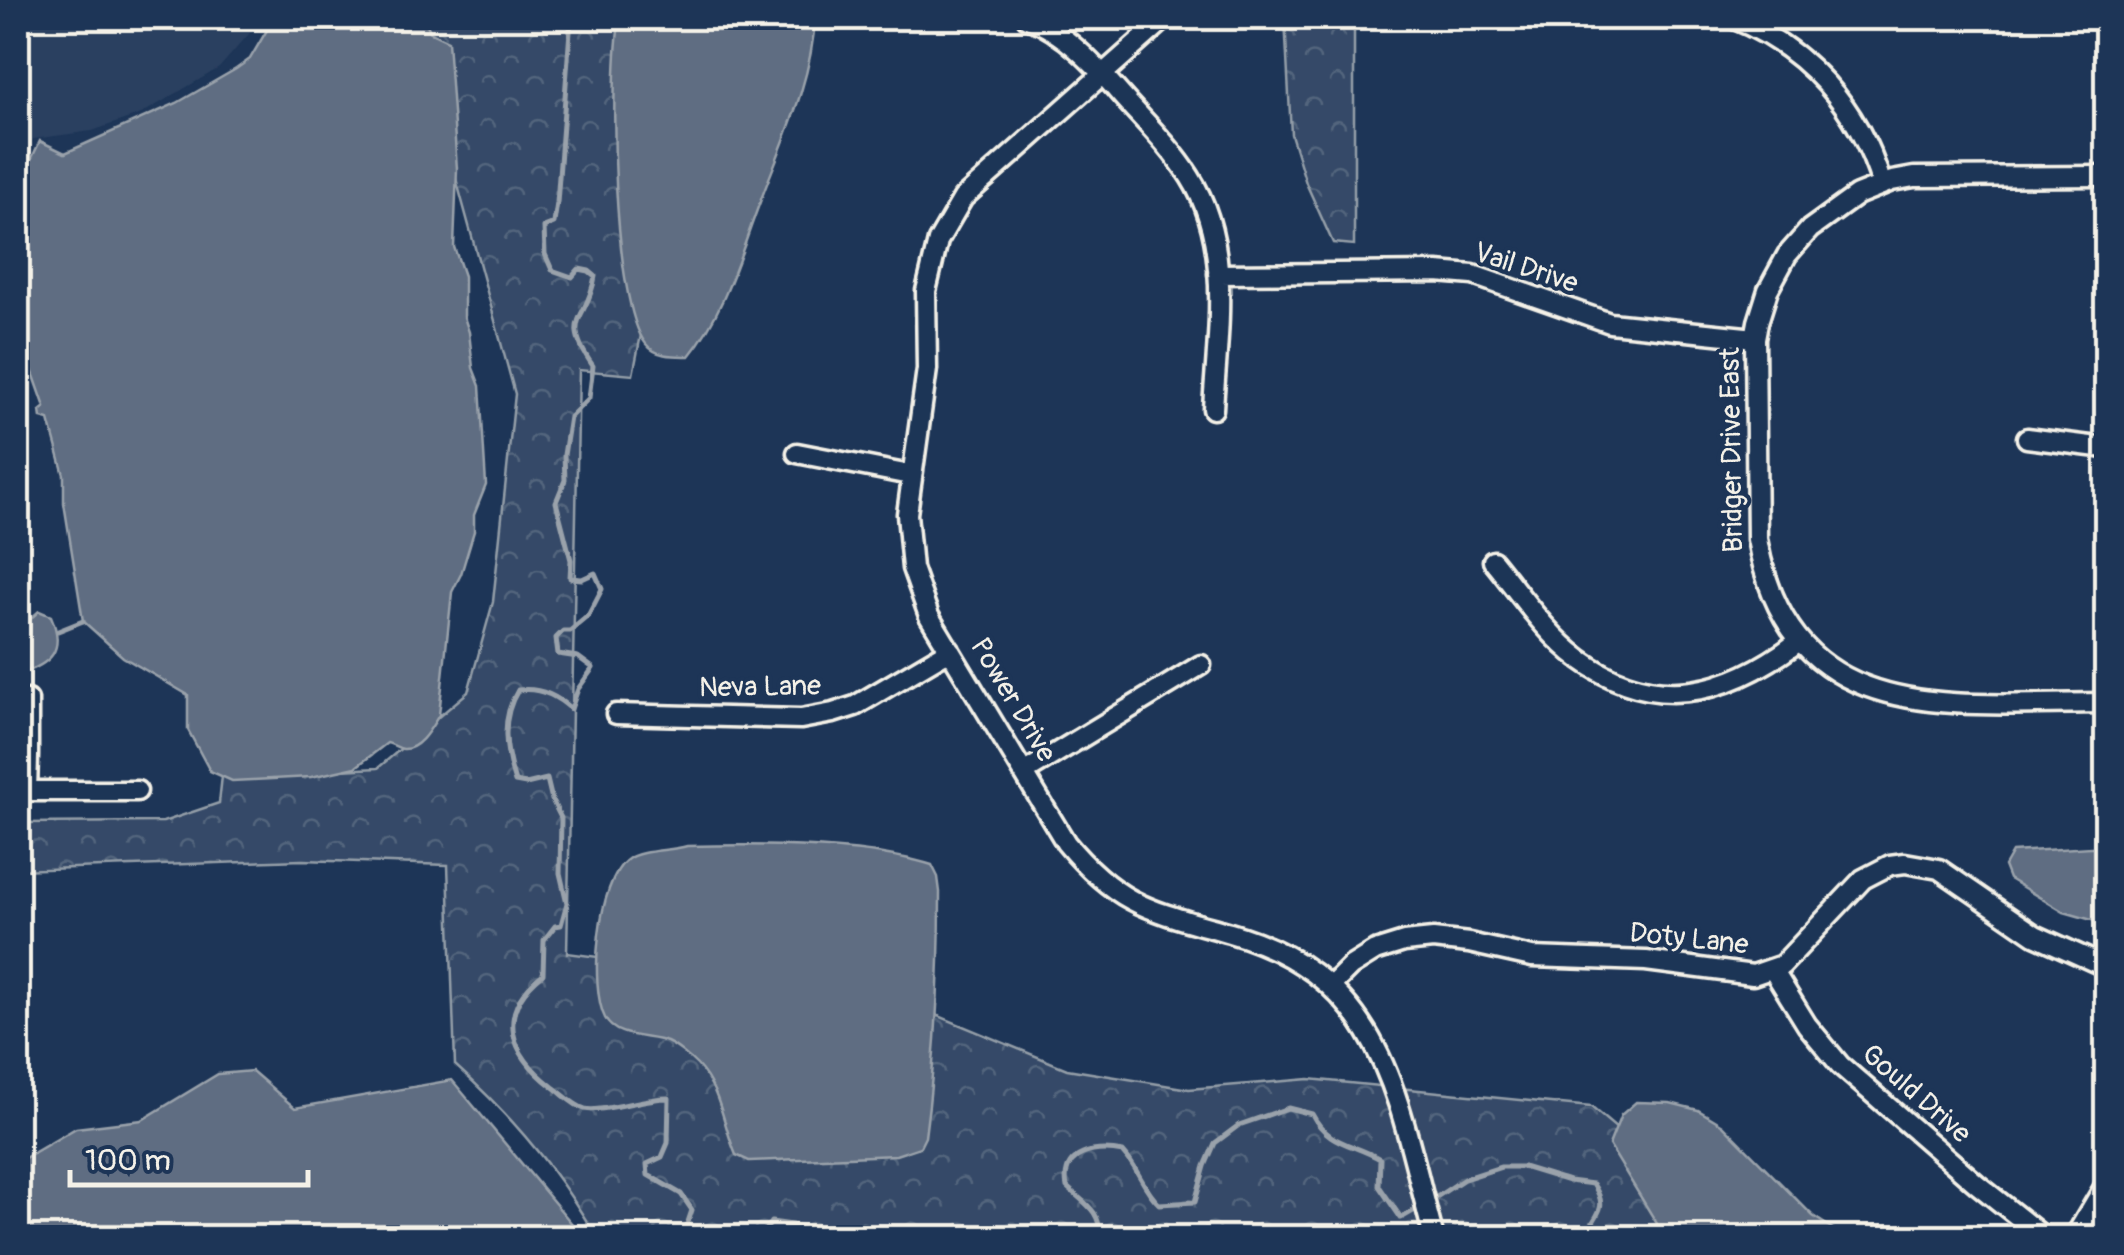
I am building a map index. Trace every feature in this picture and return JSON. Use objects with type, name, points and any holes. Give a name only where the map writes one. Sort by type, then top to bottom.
[{"type":"street","points":[[1027,18],[1069,43],[1103,74],[1190,176],[1210,220],[1218,274],[1212,409]]},
{"type":"street","name":"Power Drive","points":[[1166,18],[963,198],[938,241],[926,291],[924,395],[910,475],[908,544],[912,568],[929,616],[1066,843],[1092,874],[1122,898],[1282,950],[1344,998],[1381,1054],[1434,1238]]},
{"type":"street","points":[[1732,18],[1757,28],[1795,53],[1823,79],[1848,108],[1868,143],[1882,184]]},
{"type":"street","name":"Bridger Drive East","points":[[1800,641],[1778,607],[1762,569],[1757,539],[1756,338],[1768,290],[1787,255],[1837,207],[1882,184],[1938,176],[2106,176]]},
{"type":"street","name":"Vail Drive","points":[[1218,274],[1473,274],[1610,324],[1756,338]]},
{"type":"street","points":[[2027,438],[2106,448]]},
{"type":"street","points":[[797,453],[910,475]]},
{"type":"street","points":[[1493,561],[1552,634],[1578,658],[1610,678],[1640,688],[1669,692],[1705,690],[1737,681],[1760,670],[1800,641],[1842,675],[1874,691],[1912,701],[2106,704]]},
{"type":"street","name":"Neva Lane","points":[[616,714],[802,719],[832,714],[854,706],[950,650]]},
{"type":"street","points":[[1024,772],[1202,665]]},
{"type":"street","points":[[28,700],[22,791],[137,791]]},
{"type":"street","name":"Doty Lane","points":[[1330,986],[1375,951],[1433,938],[1470,942],[1532,957],[1646,961],[1736,975],[1773,970],[1863,879],[1890,864],[1905,863],[1939,869],[2035,936],[2106,966]]},
{"type":"street","name":"Gould Drive","points":[[1773,970],[1807,1025],[1840,1065],[2045,1238]]},
{"type":"street","points":[[2074,1238],[2106,1184]]},
{"type":"shaded area","points":[[18,18],[263,18],[219,68],[141,114],[92,131],[33,139],[18,160]]},
{"type":"shaded area","points":[[274,18],[424,18],[431,33],[448,41],[457,169],[454,247],[464,276],[464,317],[480,386],[486,485],[474,515],[474,531],[461,574],[452,592],[439,715],[425,736],[409,748],[387,743],[356,767],[311,777],[232,781],[210,771],[188,730],[188,695],[123,657],[83,621],[64,503],[64,475],[49,420],[41,418],[40,411],[45,407],[18,344],[18,187],[40,141],[65,153],[177,103],[250,59]]},
{"type":"shaded area","points":[[620,18],[815,18],[808,65],[786,134],[722,302],[689,356],[660,354],[646,344],[626,283],[614,134]]},
{"type":"shaded area","points":[[39,611],[51,616],[56,647],[47,661],[18,675],[18,630]]},
{"type":"shaded area","points":[[687,846],[844,849],[932,865],[940,892],[938,985],[929,1107],[920,1147],[896,1155],[749,1161],[736,1155],[716,1097],[697,1065],[667,1042],[624,1033],[610,1025],[600,1003],[597,983],[599,935],[609,889],[617,871],[633,856]]},
{"type":"shaded area","points":[[2106,846],[2106,924],[2064,912],[2009,879],[2004,866],[2012,852]]},
{"type":"shaded area","points":[[252,1071],[295,1108],[452,1080],[583,1237],[18,1237],[18,1162],[76,1128],[142,1120],[218,1074]]},
{"type":"shaded area","points":[[1636,1102],[1670,1103],[1698,1110],[1723,1125],[1813,1216],[1845,1237],[1665,1237],[1609,1145],[1621,1115]]},
{"type":"green space","points":[[426,18],[704,18],[633,375],[579,370],[567,953],[888,995],[1067,1069],[1189,1089],[1309,1079],[1591,1107],[1745,1237],[596,1237],[533,1146],[455,1065],[448,865],[302,860],[18,870],[18,823],[163,822],[219,803],[222,776],[378,768],[468,692],[493,602],[515,394],[454,171]]},
{"type":"green space","points":[[1285,18],[1354,18],[1354,245],[1333,243],[1306,183],[1291,134]]},
{"type":"waterway","points":[[571,18],[557,203],[554,223],[544,227],[545,254],[552,270],[572,277],[579,269],[595,276],[577,328],[583,350],[593,366],[589,398],[570,417],[565,480],[556,502],[571,560],[570,578],[582,579],[595,573],[602,589],[588,616],[556,638],[558,654],[578,657],[593,668],[578,689],[571,709],[547,694],[526,689],[518,690],[509,712],[507,746],[515,782],[526,784],[547,779],[561,818],[560,873],[567,903],[561,925],[555,926],[544,940],[543,974],[518,1003],[514,1033],[526,1061],[538,1074],[585,1109],[669,1098],[668,1143],[662,1157],[647,1164],[648,1175],[681,1194],[692,1210],[687,1225],[675,1238]]},
{"type":"waterway","points":[[58,631],[83,621]]},
{"type":"waterway","points":[[1100,1238],[1095,1214],[1067,1187],[1066,1175],[1075,1159],[1092,1151],[1123,1152],[1159,1204],[1195,1202],[1215,1143],[1239,1125],[1288,1108],[1312,1114],[1333,1138],[1380,1159],[1379,1186],[1401,1218],[1420,1207]]},
{"type":"waterway","points":[[1429,1202],[1464,1179],[1501,1167],[1523,1167],[1593,1184],[1600,1207],[1585,1238]]},
{"type":"waterway","points":[[759,1238],[771,1222],[813,1228],[830,1238]]},
{"type":"waterway","points":[[995,1238],[1021,1230],[1045,1238]]}]
